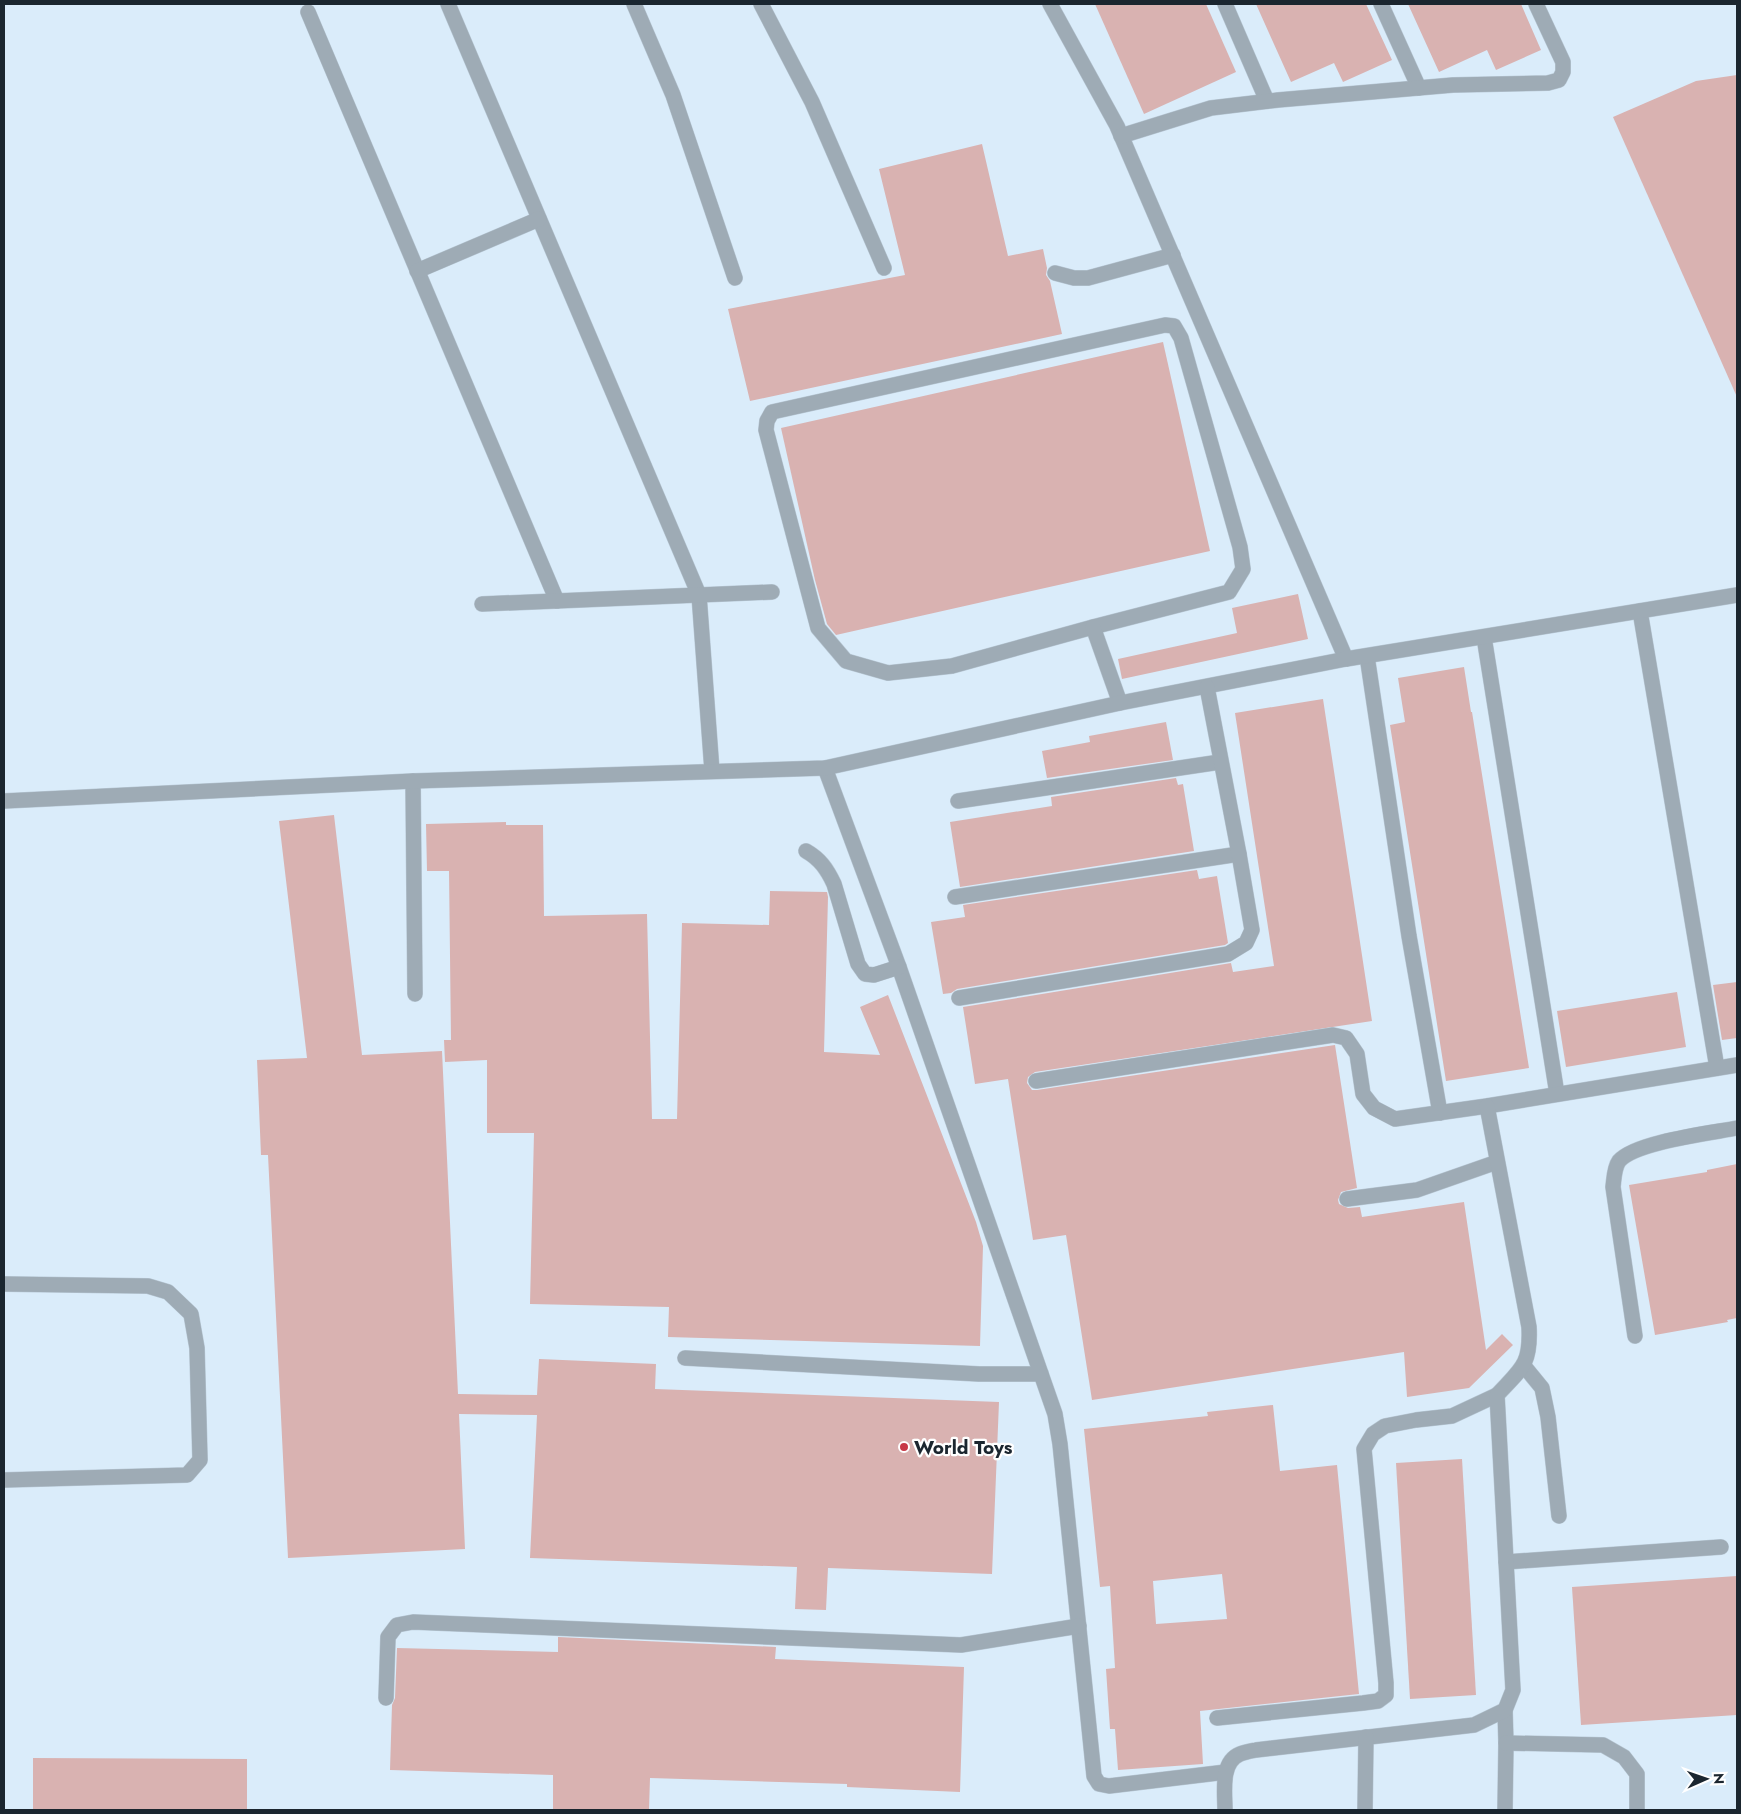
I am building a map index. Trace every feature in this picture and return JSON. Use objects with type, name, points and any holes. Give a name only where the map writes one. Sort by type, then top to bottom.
[{"type":"street","points":[[448,4],[699,595],[712,771]]},
{"type":"street","points":[[634,4],[673,96],[735,278]]},
{"type":"street","points":[[761,4],[812,102],[884,268]]},
{"type":"street","points":[[1050,4],[1121,136],[1346,659]]},
{"type":"street","points":[[1225,4],[1267,102]]},
{"type":"street","points":[[1381,4],[1419,88]]},
{"type":"street","points":[[1121,136],[1211,108],[1453,84],[1548,83],[1559,80],[1563,72],[1563,62],[1536,4]]},
{"type":"street","points":[[308,12],[557,601]]},
{"type":"street","points":[[417,271],[539,220]]},
{"type":"street","points":[[1055,273],[1074,278],[1088,278],[1173,255]]},
{"type":"street","points":[[1165,325],[1174,326],[1181,338],[1240,547],[1243,569],[1229,592],[1093,627],[952,666],[888,673],[846,661],[818,628],[766,430],[767,421],[772,412],[1165,325]]},
{"type":"street","points":[[482,604],[772,592]]},
{"type":"street","points":[[4,801],[413,781],[825,768],[1120,703],[1346,659],[1737,595]]},
{"type":"street","points":[[1640,611],[1717,1068]]},
{"type":"street","points":[[1093,627],[1120,703]]},
{"type":"street","points":[[1484,637],[1557,1094]]},
{"type":"street","points":[[1367,656],[1409,936],[1440,1113]]},
{"type":"street","points":[[960,998],[1228,954],[1246,943],[1252,930],[1206,687]]},
{"type":"street","points":[[958,801],[1220,762]]},
{"type":"street","points":[[825,768],[899,967],[1055,1414],[1060,1444],[1094,1776],[1099,1784],[1109,1786],[1226,1772]]},
{"type":"street","points":[[413,781],[415,994]]},
{"type":"street","points":[[806,850],[819,858],[829,872],[858,964],[865,974],[874,975],[899,967]]},
{"type":"street","points":[[955,897],[1239,854]]},
{"type":"street","points":[[1036,1081],[1333,1035],[1346,1038],[1357,1054],[1362,1094],[1374,1108],[1396,1119],[1737,1065]]},
{"type":"street","points":[[1217,1718],[1378,1701],[1386,1695],[1364,1449],[1373,1434],[1385,1426],[1452,1416],[1497,1395],[1524,1366],[1530,1346],[1529,1327],[1487,1106]]},
{"type":"street","points":[[1634,1336],[1613,1187],[1618,1162],[1626,1154],[1651,1145],[1737,1128]]},
{"type":"street","points":[[1347,1199],[1417,1190],[1497,1162]]},
{"type":"street","points":[[4,1284],[148,1286],[168,1292],[191,1314],[197,1348],[200,1460],[187,1475],[4,1480]]},
{"type":"street","points":[[685,1358],[979,1374],[1041,1374]]},
{"type":"street","points":[[1524,1366],[1542,1388],[1548,1417],[1559,1516]]},
{"type":"street","points":[[1497,1395],[1513,1690],[1505,1710],[1505,1810]]},
{"type":"street","points":[[1506,1562],[1720,1547]]},
{"type":"street","points":[[386,1698],[388,1637],[396,1626],[413,1622],[961,1645],[1079,1626]]},
{"type":"street","points":[[1225,1810],[1226,1772],[1234,1758],[1239,1754],[1474,1725],[1505,1710]]},
{"type":"street","points":[[1365,1810],[1366,1737]]},
{"type":"street","points":[[1506,1743],[1603,1745],[1624,1757],[1637,1774],[1637,1810]]},
{"type":"building","points":[[1095,4],[1206,4],[1236,72],[1144,114]]},
{"type":"building","points":[[1256,4],[1366,4],[1392,60],[1343,82],[1334,63],[1291,82]]},
{"type":"building","points":[[1408,4],[1521,4],[1541,50],[1496,70],[1487,50],[1439,72]]},
{"type":"building","points":[[1737,75],[1737,397],[1613,117],[1696,81]]},
{"type":"building","points":[[982,144],[1008,256],[1043,249],[1047,268],[1046,275],[1050,281],[1062,334],[750,401],[728,309],[905,275],[879,169]]},
{"type":"building","points":[[1163,342],[1210,551],[836,635],[827,624],[815,580],[781,428]]},
{"type":"building","points":[[1298,594],[1308,639],[1122,679],[1118,659],[1237,633],[1232,608]]},
{"type":"building","points":[[1464,667],[1529,1068],[1446,1081],[1390,725],[1405,722],[1398,678]]},
{"type":"building","points":[[1323,699],[1372,1021],[1035,1072],[1028,1077],[1027,1083],[1032,1090],[1037,1090],[1335,1045],[1357,1188],[1341,1192],[1338,1200],[1339,1204],[1348,1208],[1360,1207],[1362,1217],[1464,1202],[1486,1350],[1502,1334],[1513,1345],[1469,1388],[1407,1397],[1404,1352],[1092,1400],[1066,1235],[1033,1240],[1008,1079],[975,1084],[963,1007],[1231,963],[1233,972],[1274,966],[1235,713]]},
{"type":"building","points":[[1166,722],[1173,760],[1047,778],[1042,751],[1090,742],[1089,736]]},
{"type":"building","points":[[1176,778],[1178,785],[1183,784],[1194,851],[960,887],[950,822],[1052,806],[1051,797]]},
{"type":"building","points":[[334,815],[362,1055],[442,1051],[458,1394],[537,1395],[539,1359],[656,1364],[655,1389],[999,1402],[992,1574],[828,1568],[826,1610],[795,1609],[797,1567],[530,1558],[537,1415],[459,1414],[465,1549],[288,1558],[268,1155],[261,1155],[257,1060],[307,1058],[279,821]]},
{"type":"building","points":[[506,822],[506,825],[543,825],[544,916],[647,914],[652,1119],[677,1119],[682,923],[769,925],[770,891],[827,892],[824,1052],[880,1055],[860,1007],[888,995],[976,1222],[983,1246],[980,1346],[668,1337],[669,1307],[530,1304],[534,1133],[487,1133],[487,1060],[445,1062],[444,1040],[451,1040],[449,871],[427,871],[426,824]]},
{"type":"building","points":[[1197,870],[1199,879],[1217,876],[1228,943],[1225,945],[957,989],[951,993],[943,994],[931,922],[965,917],[963,905]]},
{"type":"building","points":[[1737,982],[1737,1038],[1722,1040],[1713,985]]},
{"type":"building","points":[[1677,992],[1686,1047],[1566,1067],[1557,1011]]},
{"type":"building","points":[[1737,1164],[1737,1318],[1727,1320],[1728,1322],[1655,1335],[1629,1185],[1707,1172],[1707,1170]]},
{"type":"building","points":[[1273,1405],[1280,1471],[1337,1465],[1359,1694],[1200,1711],[1203,1764],[1118,1770],[1115,1729],[1110,1729],[1106,1669],[1115,1668],[1110,1586],[1100,1587],[1084,1429],[1208,1416],[1207,1412]],"holes":[[[1222,1574],[1227,1619],[1156,1624],[1153,1581]]]},
{"type":"building","points":[[1462,1459],[1476,1695],[1410,1699],[1396,1463]]},
{"type":"building","points":[[1737,1576],[1737,1715],[1581,1725],[1572,1587]]},
{"type":"building","points":[[558,1637],[776,1647],[775,1659],[964,1667],[960,1792],[847,1787],[847,1784],[650,1778],[649,1810],[553,1810],[553,1775],[390,1770],[392,1705],[395,1698],[397,1648],[558,1652]]},
{"type":"building","points":[[33,1758],[247,1759],[247,1810],[33,1810]]},
{"type":"place","name":"World Toys","points":[[904,1447]]}]
